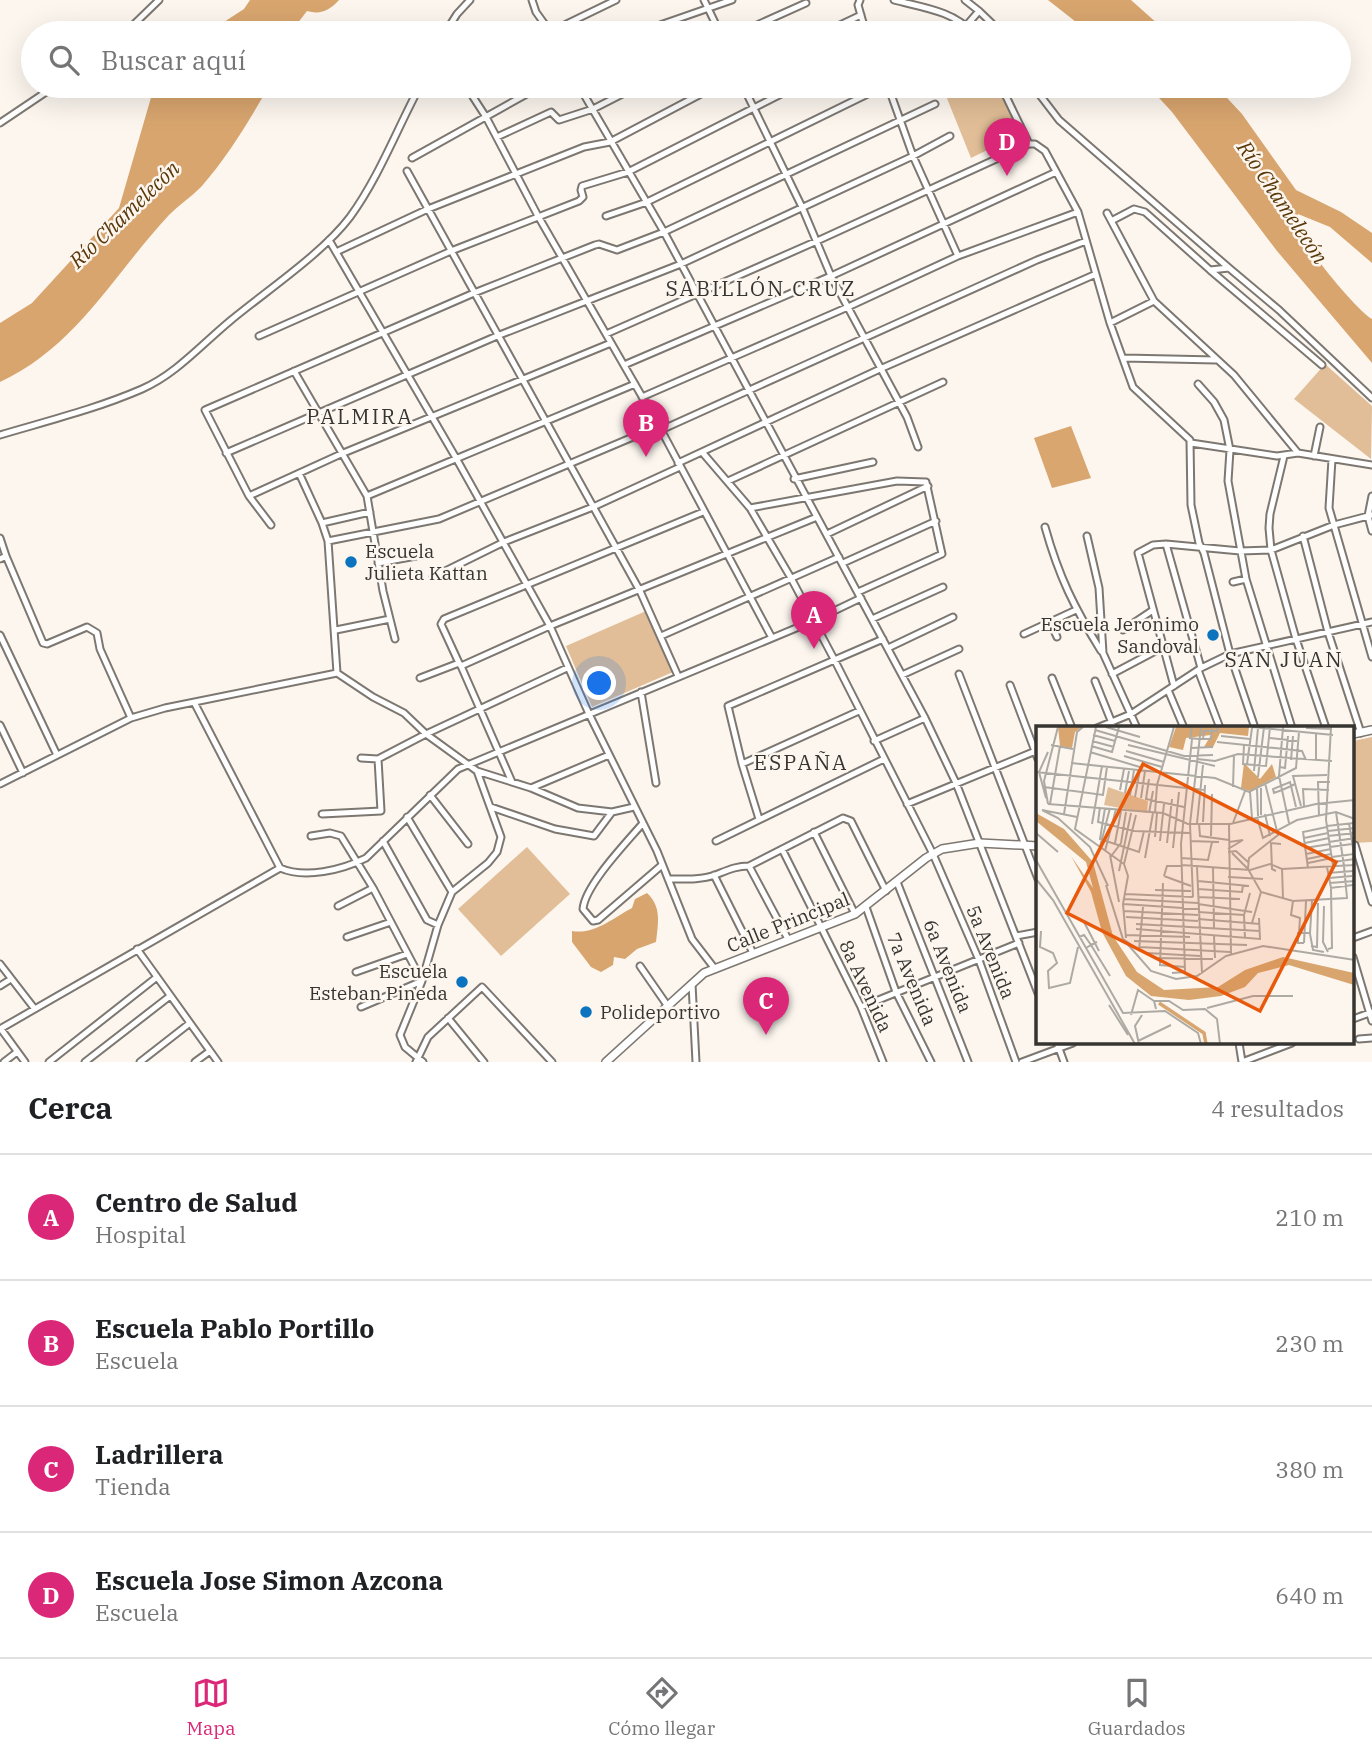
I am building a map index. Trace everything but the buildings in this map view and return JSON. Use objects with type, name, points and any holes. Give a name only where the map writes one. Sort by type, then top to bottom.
[{"type":"street","points":[[137,21],[159,0]]},
{"type":"street","points":[[453,21],[470,0]]},
{"type":"street","points":[[532,0],[543,21]]},
{"type":"street","points":[[575,21],[616,0]]},
{"type":"street","points":[[704,0],[714,21]]},
{"type":"street","points":[[672,21],[732,0]]},
{"type":"street","points":[[860,0],[858,5],[863,21]]},
{"type":"street","points":[[894,0],[943,13],[957,21]]},
{"type":"street","points":[[965,0],[989,21]]},
{"type":"street","points":[[766,21],[806,3]]},
{"type":"street","points":[[970,21],[979,11]]},
{"type":"street","points":[[848,21],[861,15]]},
{"type":"street","points":[[0,123],[37,98]]},
{"type":"street","points":[[0,435],[101,405],[168,376],[214,334],[329,240],[349,218],[370,186],[414,98]]},
{"type":"street","points":[[474,98],[586,302],[660,428],[772,638]]},
{"type":"street","points":[[412,158],[520,98]]},
{"type":"street","points":[[586,98],[681,264],[794,479],[827,534],[925,718],[956,783],[1036,988]]},
{"type":"street","points":[[497,137],[551,112],[559,120],[593,109],[615,98]]},
{"type":"street","points":[[336,252],[428,209],[584,147],[610,142],[693,98]]},
{"type":"street","points":[[748,98],[802,207],[831,276],[898,401],[918,447]]},
{"type":"street","points":[[259,336],[451,251],[582,200],[582,186],[628,172],[772,98]]},
{"type":"street","points":[[606,216],[647,202],[861,98]]},
{"type":"street","points":[[891,98],[958,256]]},
{"type":"street","points":[[1007,98],[1029,144]]},
{"type":"street","points":[[1042,98],[1059,120],[1279,310],[1372,398]]},
{"type":"street","points":[[271,525],[249,496],[205,410],[474,293],[599,244],[617,250],[664,233],[935,104]]},
{"type":"street","points":[[226,453],[497,335],[681,264],[914,156],[950,136]]},
{"type":"street","points":[[606,334],[817,242],[1029,144],[1035,144],[1045,151],[1078,212],[1110,323],[1133,387],[1188,436],[1191,443],[1191,505],[1230,654],[1254,726]]},
{"type":"street","points":[[407,171],[640,591],[678,676]]},
{"type":"street","points":[[624,365],[831,276],[1056,172]]},
{"type":"street","points":[[1113,220],[1135,209],[1145,212],[1322,366]]},
{"type":"street","points":[[642,397],[958,256],[1078,212]]},
{"type":"street","points":[[1107,213],[1154,300],[1247,389],[1298,453]]},
{"type":"street","points":[[329,240],[550,626],[567,668],[643,822],[692,939],[715,969]]},
{"type":"street","points":[[328,541],[439,519],[660,428],[1037,260],[1086,241]]},
{"type":"street","points":[[1210,270],[1229,268]]},
{"type":"street","points":[[433,577],[503,542],[593,507],[764,422],[1096,274]]},
{"type":"street","points":[[1110,323],[1154,300]]},
{"type":"street","points":[[249,496],[341,454],[611,342]]},
{"type":"street","points":[[1124,358],[1216,360]]},
{"type":"street","points":[[294,371],[368,496],[378,563],[395,639]]},
{"type":"street","points":[[727,481],[943,382]]},
{"type":"street","points":[[368,496],[635,384]]},
{"type":"street","points":[[1198,384],[1214,402],[1224,420],[1230,450],[1228,481],[1246,579],[1291,726]]},
{"type":"street","points":[[1314,456],[1320,427]]},
{"type":"street","points":[[1191,443],[1284,456],[1298,453],[1372,465]]},
{"type":"street","name":"5a Avenida","points":[[702,452],[750,508],[835,662],[933,854],[979,960],[1016,1062]]},
{"type":"street","points":[[1284,456],[1270,514],[1271,550],[1296,639],[1325,726]]},
{"type":"street","points":[[1332,460],[1329,508],[1372,657]]},
{"type":"street","points":[[794,479],[873,462]]},
{"type":"street","points":[[299,473],[328,541],[337,673]]},
{"type":"street","points":[[25,1062],[0,1029],[280,869],[297,874],[311,874],[366,858],[458,769],[813,621],[942,554],[926,482],[897,481],[750,508]]},
{"type":"street","points":[[827,534],[928,486]]},
{"type":"street","points":[[1372,496],[1372,531]]},
{"type":"street","points":[[322,523],[370,512]]},
{"type":"street","points":[[512,783],[441,624],[444,619],[703,512]]},
{"type":"street","points":[[1174,686],[1138,553],[1153,545],[1166,544],[1240,551],[1271,550],[1334,525],[1370,516]]},
{"type":"street","points":[[420,678],[461,665],[817,517]]},
{"type":"street","points":[[661,636],[791,578],[936,521]]},
{"type":"street","points":[[1045,527],[1063,583],[1076,610],[1103,653],[1136,726]]},
{"type":"street","points":[[1087,536],[1099,587],[1103,653]]},
{"type":"street","points":[[1303,536],[1357,734],[1372,730]]},
{"type":"street","points":[[0,538],[3,557],[43,643],[47,644],[87,627],[97,633],[100,649],[131,718]]},
{"type":"street","points":[[1166,544],[1199,669],[1219,726]]},
{"type":"street","points":[[378,563],[416,556]]},
{"type":"street","points":[[1233,582],[1246,579]]},
{"type":"street","points":[[872,619],[943,587]]},
{"type":"street","points":[[1024,634],[1076,610]]},
{"type":"street","points":[[1123,630],[1153,610]]},
{"type":"street","points":[[888,648],[953,617]]},
{"type":"street","points":[[335,630],[390,619]]},
{"type":"street","points":[[1050,622],[1057,637]]},
{"type":"street","points":[[1095,681],[1113,725],[1199,669],[1230,654],[1372,622]]},
{"type":"street","points":[[0,635],[57,755]]},
{"type":"street","points":[[759,819],[742,764],[729,706],[883,639]]},
{"type":"street","points":[[1112,674],[1163,647]]},
{"type":"street","points":[[902,675],[959,649]]},
{"type":"street","points":[[361,758],[378,759],[567,668]]},
{"type":"street","points":[[0,784],[131,718],[165,708],[337,673],[373,697],[404,713],[426,734],[477,771],[578,808],[612,812],[634,807]]},
{"type":"street","points":[[959,674],[1036,873]]},
{"type":"street","points":[[1052,678],[1071,726]]},
{"type":"street","points":[[907,804],[1036,750],[1010,685]]},
{"type":"street","points":[[1168,690],[1183,726]]},
{"type":"street","points":[[641,692],[656,783]]},
{"type":"street","points":[[195,704],[280,869]]},
{"type":"street","points":[[742,764],[859,711]]},
{"type":"street","points":[[874,741],[925,718]]},
{"type":"street","points":[[0,724],[23,773]]},
{"type":"street","points":[[531,789],[609,755]]},
{"type":"street","points":[[322,814],[380,812],[378,759]]},
{"type":"street","points":[[716,841],[884,759]]},
{"type":"street","points":[[423,1062],[405,1047],[400,1035],[422,981],[438,925],[452,892],[488,863],[500,845],[501,837],[477,771]]},
{"type":"street","points":[[430,795],[468,844]]},
{"type":"street","points":[[491,807],[555,829],[594,836],[612,812]]},
{"type":"street","points":[[407,817],[452,892]]},
{"type":"street","points":[[668,879],[714,875],[734,866],[749,866],[843,818],[851,821],[886,891]]},
{"type":"street","points":[[643,822],[586,897],[583,909],[589,919],[598,920],[662,865]]},
{"type":"street","points":[[814,832],[855,914]]},
{"type":"street","points":[[311,836],[339,834],[373,888],[422,981]]},
{"type":"street","points":[[383,841],[427,920],[438,925]]},
{"type":"street","name":"Calle Principal","points":[[606,1062],[704,973],[855,914],[933,854],[952,846],[980,843],[1036,846]]},
{"type":"street","points":[[1355,845],[1372,902]]},
{"type":"street","name":"8a Avenida","points":[[782,849],[861,1007],[883,1062]]},
{"type":"street","points":[[749,866],[788,939]]},
{"type":"street","points":[[714,875],[753,953]]},
{"type":"street","name":"6a Avenida","points":[[897,882],[968,1062]]},
{"type":"street","points":[[338,906],[373,888]]},
{"type":"street","name":"7a Avenida","points":[[866,907],[896,992],[932,1062]]},
{"type":"street","points":[[347,937],[391,922]]},
{"type":"street","points":[[1354,938],[1372,931]]},
{"type":"street","points":[[1016,936],[1036,932]]},
{"type":"street","points":[[861,1007],[1019,943]]},
{"type":"street","points":[[137,949],[218,1062]]},
{"type":"street","points":[[356,972],[407,954]]},
{"type":"street","points":[[1354,960],[1372,1021]]},
{"type":"street","points":[[0,964],[34,1009]]},
{"type":"street","points":[[640,966],[667,1005]]},
{"type":"street","points":[[49,1062],[157,977]]},
{"type":"street","points":[[0,986],[11,979]]},
{"type":"street","points":[[361,1007],[422,981]]},
{"type":"street","points":[[692,984],[696,1062]]},
{"type":"street","points":[[417,1059],[428,1037],[482,987],[552,1062]]},
{"type":"street","points":[[85,1062],[170,996]]},
{"type":"street","points":[[1354,1019],[1371,1012]]},
{"type":"street","points":[[449,1018],[484,1062]]},
{"type":"street","points":[[140,1062],[190,1023]]},
{"type":"street","points":[[1359,1039],[1372,1038]]},
{"type":"street","points":[[1239,1044],[1242,1062],[1289,1044]]},
{"type":"street","points":[[1022,1062],[1058,1045],[1064,1062]]},
{"type":"street","points":[[195,1062],[210,1051]]},
{"type":"street","points":[[4,1062],[17,1052]]},
{"type":"shaded area","points":[[947,98],[1003,98],[1022,133],[971,158]]},
{"type":"shaded area","points":[[1325,364],[1372,406],[1371,459],[1294,399]]},
{"type":"shaded area","points":[[1071,426],[1091,478],[1052,488],[1034,438]]},
{"type":"shaded area","points":[[646,611],[673,672],[592,707],[566,646]]},
{"type":"shaded area","points":[[1372,737],[1372,842],[1354,843],[1354,741]]},
{"type":"shaded area","points":[[527,847],[570,894],[501,956],[458,909]]},
{"type":"water","points":[[250,0],[339,0],[325,11],[307,11],[299,21],[226,21],[244,9]]},
{"type":"water","points":[[1048,0],[1131,0],[1155,21],[1075,21]]},
{"type":"water","name":"Río Chamelecón","points":[[151,98],[262,98],[238,138],[211,175],[169,215],[92,308],[51,349],[0,382],[0,323],[32,303],[119,208]]},
{"type":"water","name":"Río Chamelecón","points":[[1159,98],[1227,98],[1242,114],[1296,190],[1341,212],[1372,233],[1372,263],[1330,227],[1298,214],[1297,225],[1307,245],[1342,290],[1372,319],[1372,363],[1277,251]]},
{"type":"water","points":[[647,893],[657,910],[656,942],[637,949],[625,959],[614,957],[613,965],[601,972],[591,967],[572,942],[572,931],[588,931],[603,925],[632,908],[635,899]]},
{"type":"place","name":"Escuela Jose Simon Azcona","points":[[1007,176]]},
{"type":"place","name":"Escuela Pablo Portillo","points":[[646,457]]},
{"type":"place","name":"Escuela Julieta Kattan","points":[[351,562]]},
{"type":"place","name":"Escuela Jeronimo Sandoval","points":[[1213,635]]},
{"type":"place","name":"Centro de Salud","points":[[814,649]]},
{"type":"place","name":"Escuela Esteban Pineda","points":[[462,982]]},
{"type":"place","name":"Polideportivo","points":[[586,1012]]},
{"type":"place","name":"Ladrillera","points":[[766,1035]]},
{"type":"district","name":"SABILLÓN CRUZ","points":[[761,288]]},
{"type":"district","name":"PALMIRA","points":[[360,416]]},
{"type":"district","name":"SAN JUAN","points":[[1284,659]]},
{"type":"district","name":"ESPAÑA","points":[[801,762]]}]
